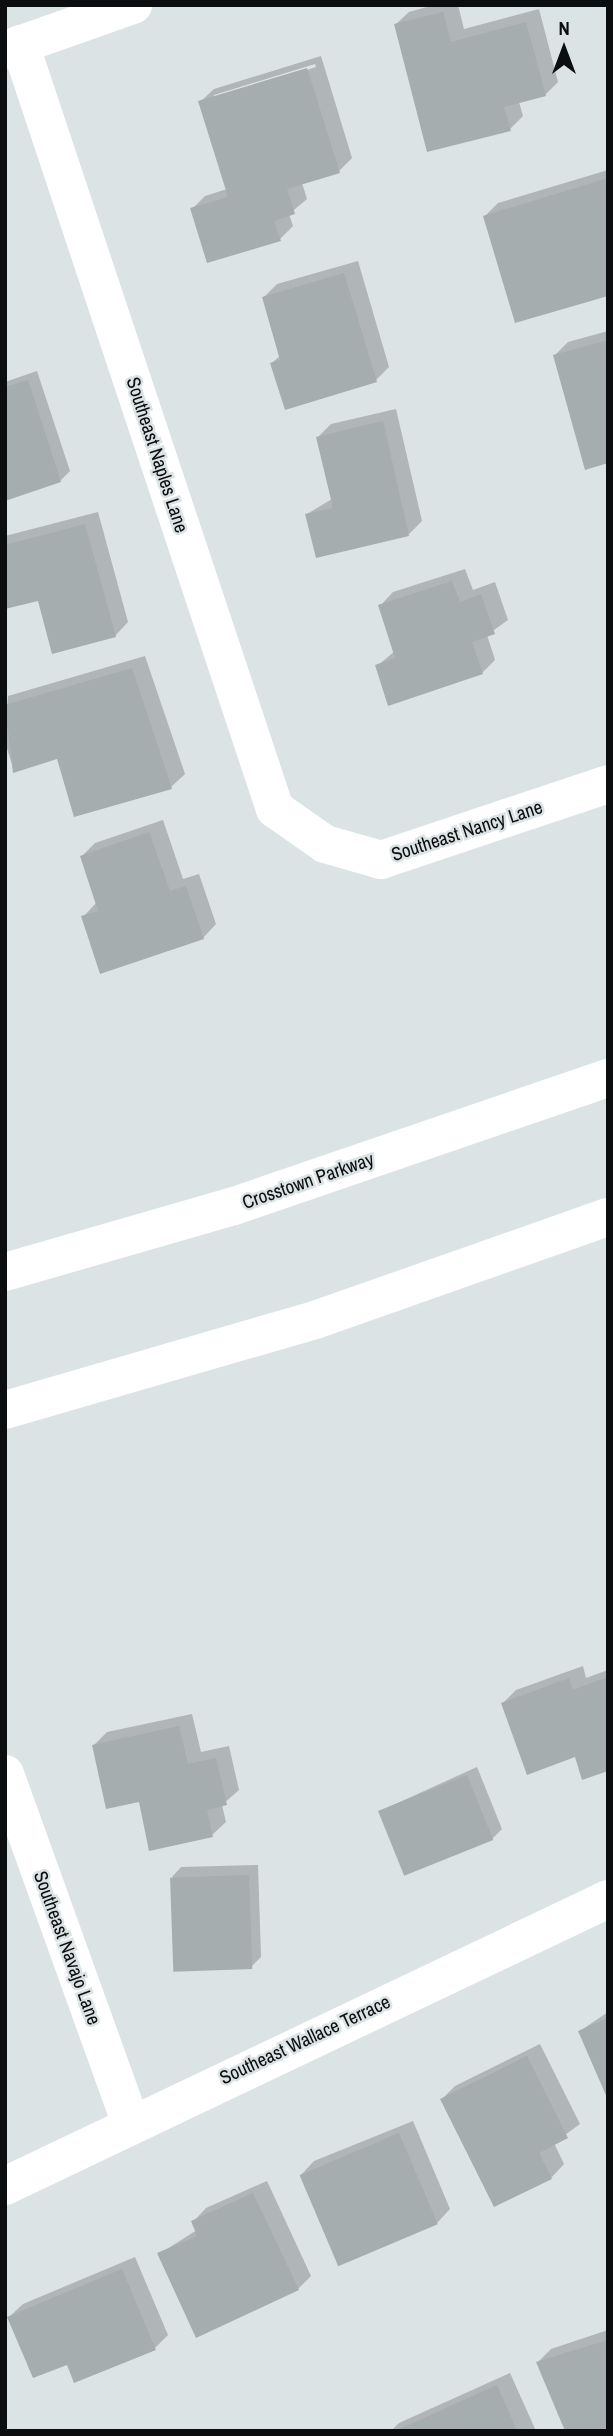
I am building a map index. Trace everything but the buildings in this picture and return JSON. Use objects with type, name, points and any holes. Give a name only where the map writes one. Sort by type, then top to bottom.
[{"type":"street","points":[[13,47],[133,5]]},
{"type":"street","name":"Southeast Naples Lane","points":[[13,47],[275,809],[325,844]]},
{"type":"street","name":"Southeast Nancy Lane","points":[[325,844],[381,860],[608,785]]},
{"type":"street","name":"Crosstown Parkway","points":[[5,1272],[233,1206],[608,1078]]},
{"type":"street","points":[[5,1410],[315,1320],[608,1217]]},
{"type":"street","name":"Southeast Navajo Lane","points":[[5,1774],[130,2122]]},
{"type":"street","name":"Southeast Wallace Terrace","points":[[5,2186],[130,2122],[608,1899]]}]
